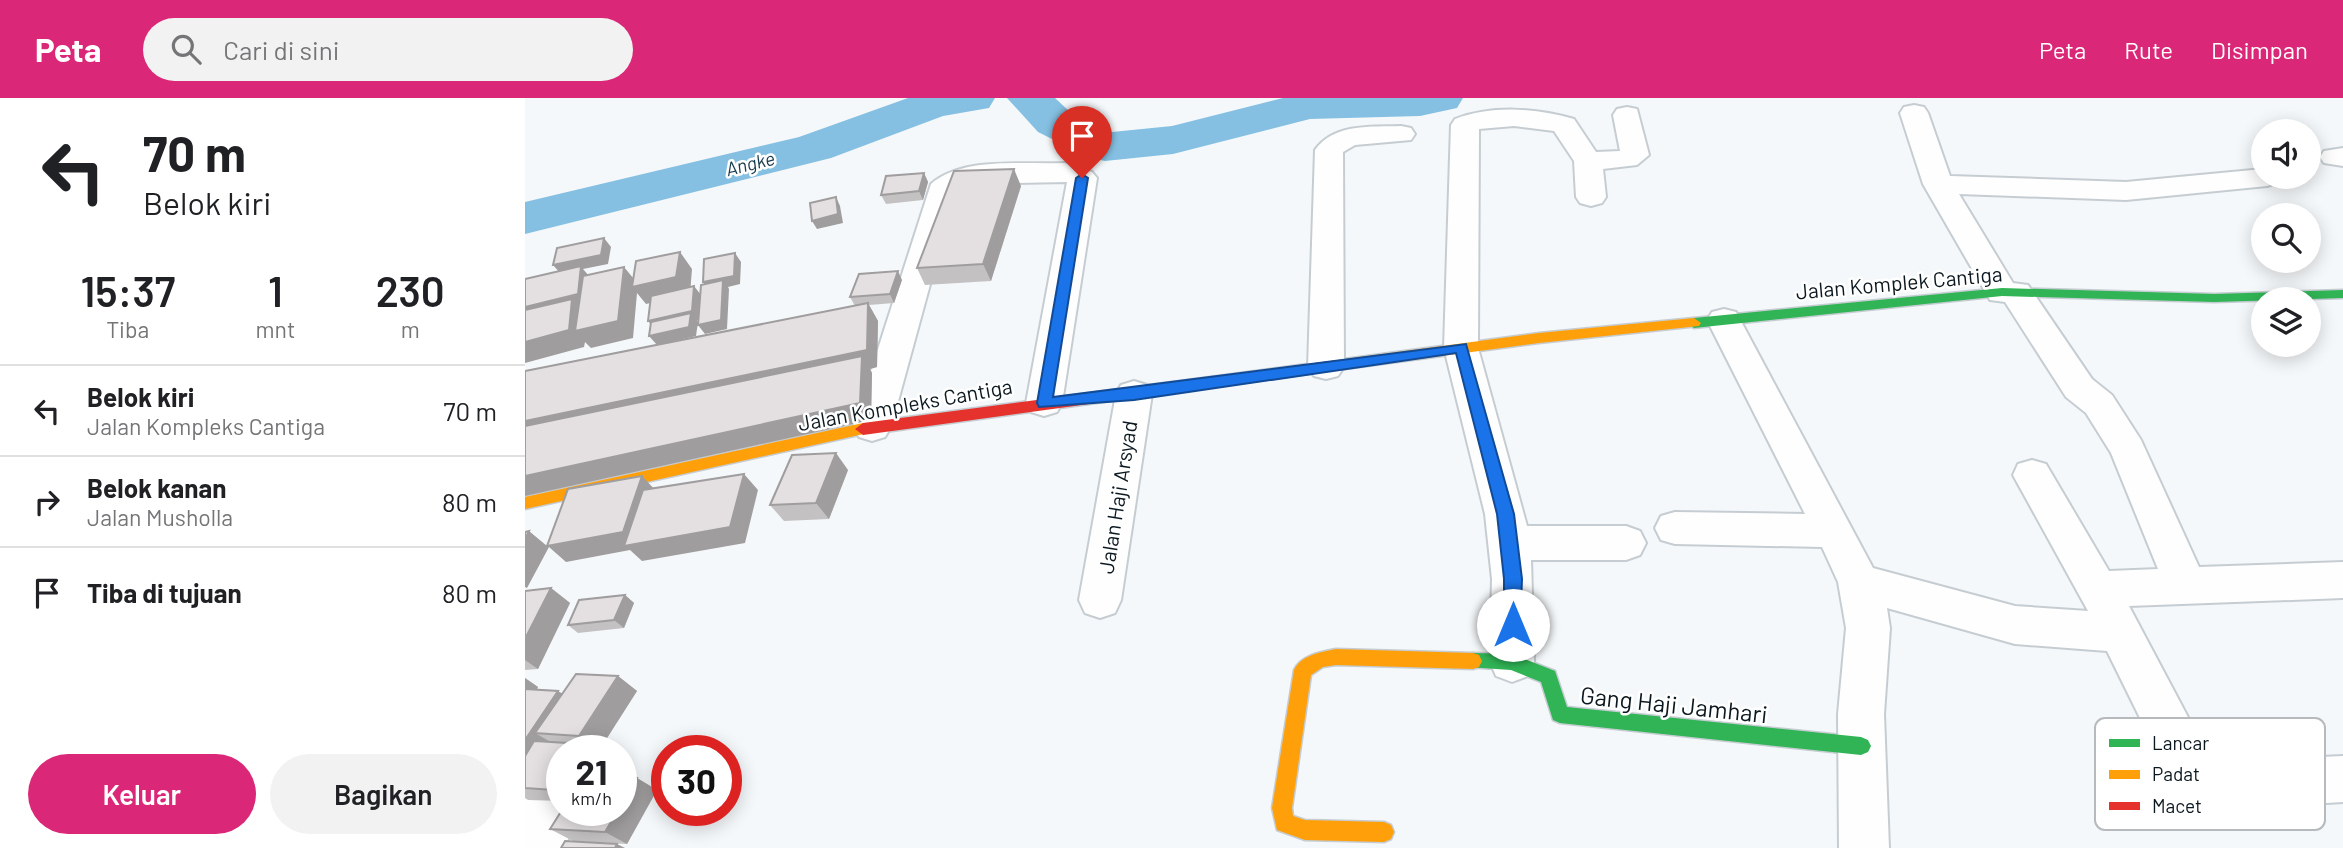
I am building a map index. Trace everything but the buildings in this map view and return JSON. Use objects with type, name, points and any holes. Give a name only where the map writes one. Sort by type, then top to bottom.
[{"type":"street","points":[[1914,113],[1938,184],[2009,292],[2079,388],[2099,404],[2128,450],[2187,587]]},
{"type":"street","points":[[1588,161],[1627,159],[1635,155],[1627,115]]},
{"type":"street","points":[[1384,832],[1305,830],[1284,822],[1282,808],[1303,670],[1319,660],[1336,657],[1512,662],[1510,543],[1505,514],[1461,348],[1465,125],[1482,119],[1556,122],[1569,131],[1588,161],[1591,197]]},
{"type":"street","points":[[1326,367],[1329,150],[1339,141],[1352,138],[1401,134]]},
{"type":"street","points":[[873,427],[941,190],[954,179],[970,175],[1065,172],[1082,178],[1044,403]]},
{"type":"street","points":[[1938,184],[2126,191],[2251,179]]},
{"type":"street","name":"Jalan Komplek Cantiga","points":[[1461,348],[2009,292],[2214,298],[2343,295]]},
{"type":"street","points":[[865,317],[906,309]]},
{"type":"street","points":[[1724,320],[1859,582],[1868,628],[1861,746],[1864,848]]},
{"type":"street","name":"Jalan Kompleks Cantiga","points":[[525,503],[873,427],[1461,348]]},
{"type":"street","name":"Jalan Haji Arsyad","points":[[1100,600],[1134,394]]},
{"type":"street","points":[[2032,475],[2098,589],[2164,718]]},
{"type":"street","points":[[1675,528],[1834,531]]},
{"type":"street","points":[[1510,543],[1626,543]]},
{"type":"street","points":[[2098,589],[2343,580]]},
{"type":"street","points":[[1859,582],[2015,625],[2121,633]]},
{"type":"street","name":"Gang Haji Jamhari","points":[[1512,662],[1549,677],[1556,706],[1560,713],[1569,716],[1861,746]]},
{"type":"street","points":[[2325,780],[2343,779]]},
{"type":"street","points":[[525,819],[544,819],[550,824],[537,848]]},
{"type":"waterway","name":"Angke","points":[[525,218],[814,148],[934,104],[973,98]]},
{"type":"waterway","name":"Angke","points":[[1029,98],[1054,122],[1105,147],[1173,140],[1309,105],[1420,102],[1441,98]]},
{"type":"traffic: fast","points":[[1694,323],[2002,292],[2214,298],[2343,294]]},
{"type":"traffic: fast","points":[[1473,661],[1512,662],[1549,677],[1560,714],[1569,716],[1861,746]]},
{"type":"traffic: slow","points":[[1337,365],[1539,338],[1694,323]]},
{"type":"traffic: slow","points":[[525,503],[863,429]]},
{"type":"traffic: slow","points":[[1384,832],[1305,830],[1284,823],[1282,808],[1303,670],[1319,660],[1336,657],[1473,661]]},
{"type":"traffic: jam","points":[[863,429],[1337,365]]},
{"type":"route","points":[[1082,178],[1044,403],[1134,394],[1461,348],[1505,514],[1513,579],[1513,625]]}]
